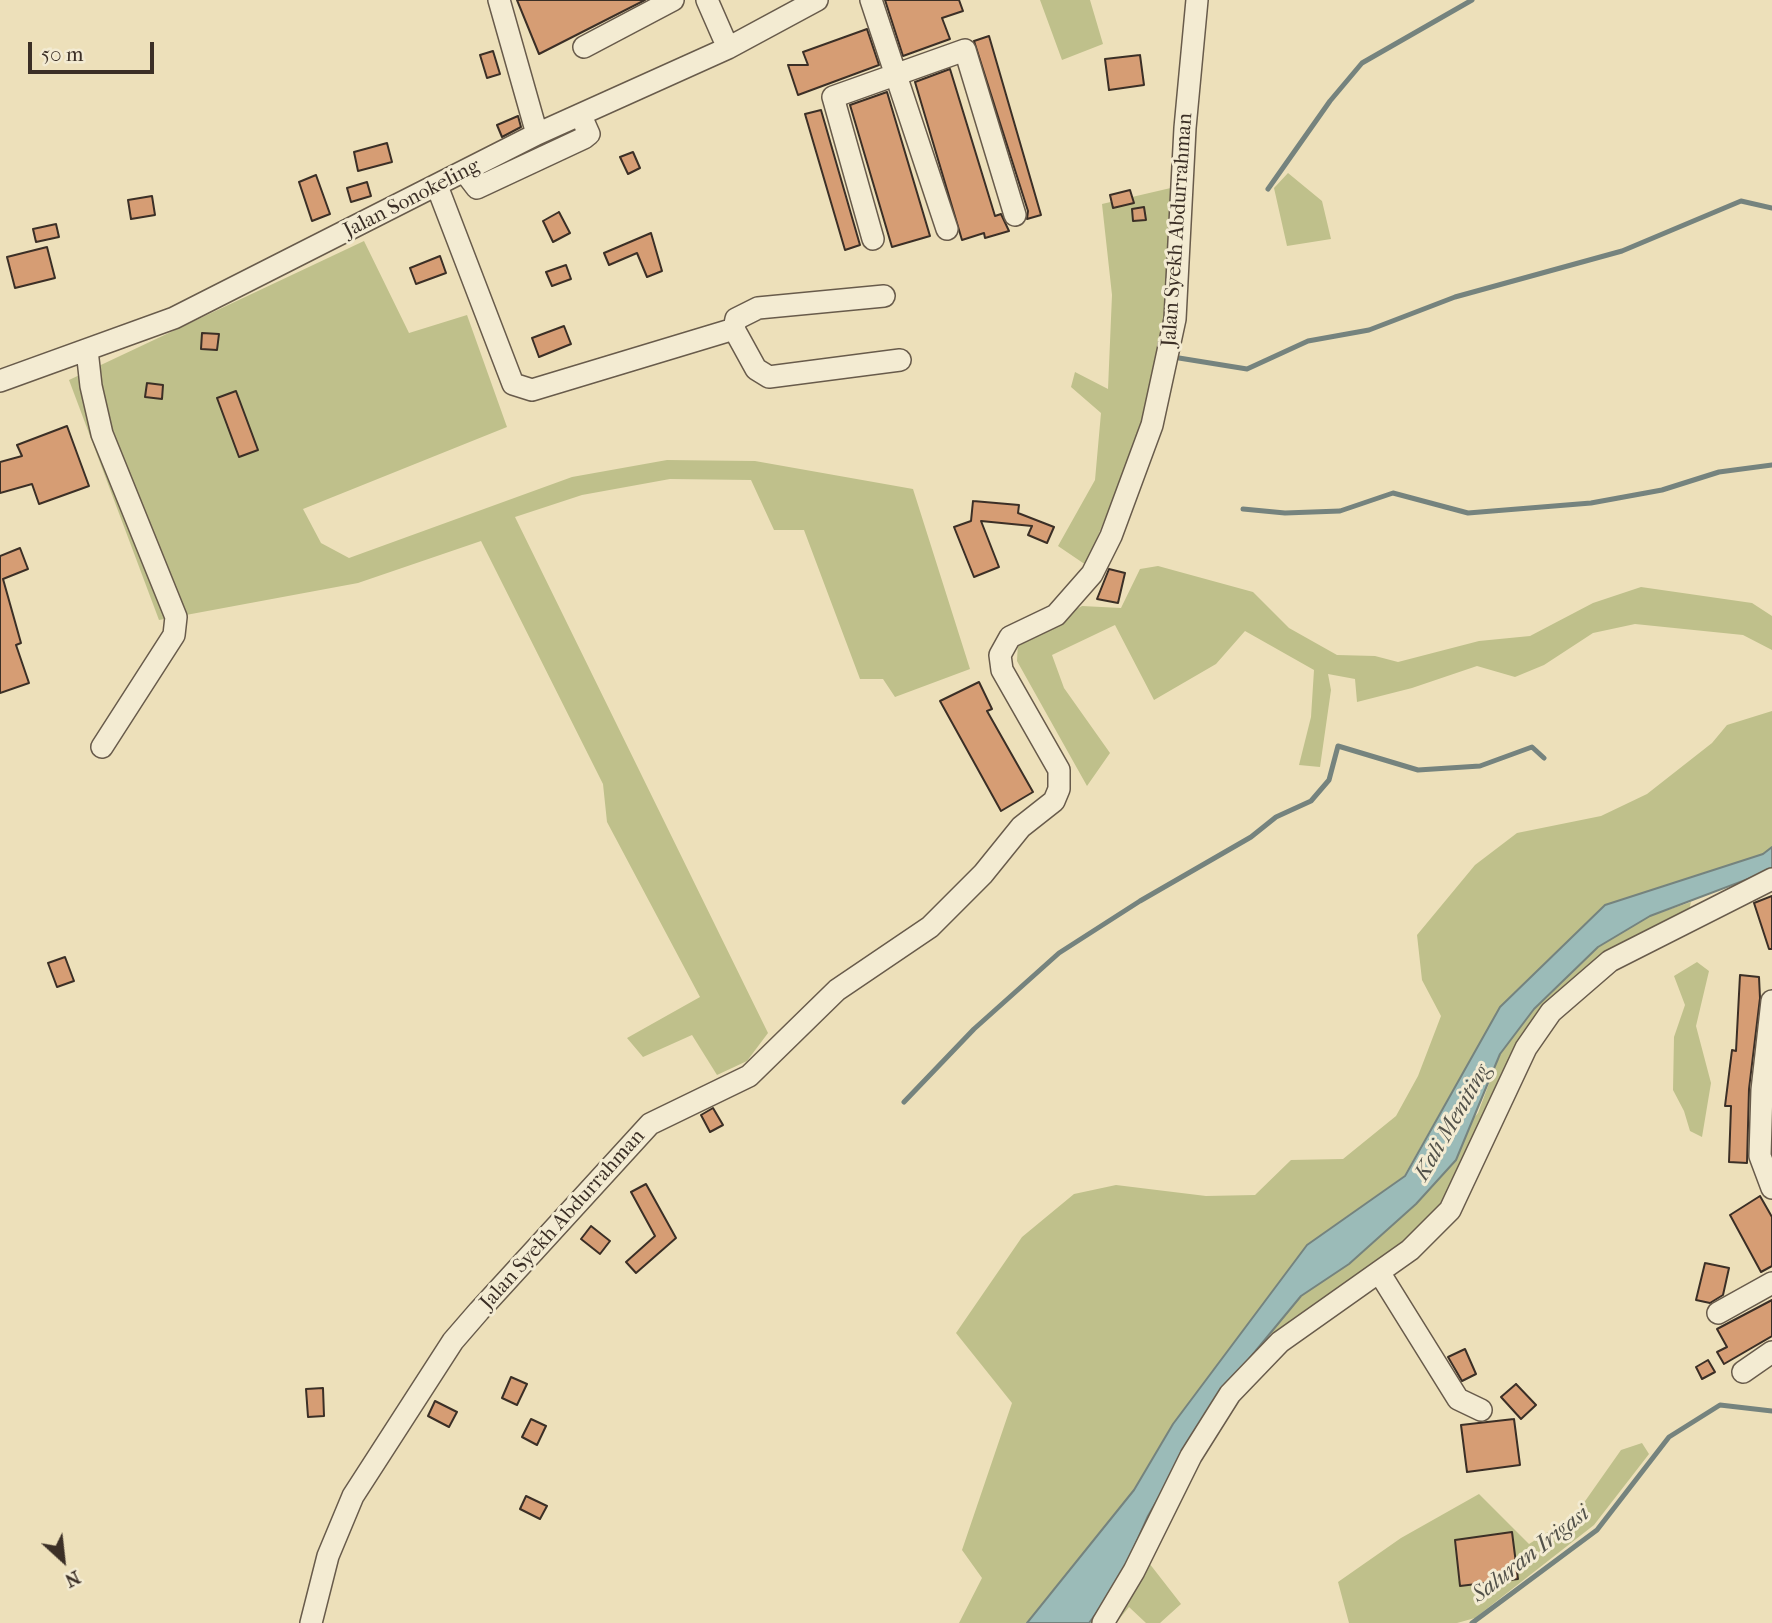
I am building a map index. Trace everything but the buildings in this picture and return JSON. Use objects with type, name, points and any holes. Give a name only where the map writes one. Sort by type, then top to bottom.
[{"type":"street","points":[[499,0],[537,134]]},
{"type":"street","points":[[584,47],[673,0]]},
{"type":"street","points":[[707,0],[728,48]]},
{"type":"street","name":"Jalan Sonokeling","points":[[0,381],[174,318],[537,134],[728,48],[817,0]]},
{"type":"street","points":[[871,0],[947,229]]},
{"type":"street","name":"Jalan Syekh Abdurrahman","points":[[311,1623],[328,1556],[353,1496],[453,1341],[479,1311],[650,1124],[749,1076],[837,990],[911,942],[938,920],[983,874],[1013,835],[1054,801],[1059,789],[1059,770],[1002,670],[1000,655],[1010,637],[1056,615],[1092,574],[1111,536],[1152,425],[1175,319],[1185,128],[1196,0]]},
{"type":"street","points":[[873,239],[833,97],[965,50],[1015,215]]},
{"type":"street","points":[[464,171],[477,188],[584,138],[589,134],[581,116]]},
{"type":"street","points":[[437,186],[471,283],[513,384],[533,390],[734,329]]},
{"type":"street","points":[[884,296],[758,308],[736,319],[734,329],[756,369],[769,377],[900,360]]},
{"type":"street","points":[[87,350],[91,386],[102,434],[176,617],[174,635],[102,747]]},
{"type":"street","points":[[1103,1623],[1134,1571],[1191,1456],[1230,1394],[1280,1342],[1424,1239],[1450,1210],[1526,1048],[1564,997],[1618,957],[1772,879]]},
{"type":"street","points":[[1772,1001],[1762,1090],[1760,1156],[1772,1188]]},
{"type":"street","points":[[1379,1272],[1458,1399],[1481,1410]]},
{"type":"street","points":[[1718,1313],[1772,1283]]},
{"type":"street","points":[[1743,1371],[1772,1352]]},
{"type":"green space","points":[[1040,0],[1090,0],[1103,44],[1062,60]]},
{"type":"green space","points":[[1288,173],[1322,201],[1331,239],[1287,246],[1274,188]]},
{"type":"green space","points":[[1175,187],[1160,361],[1151,406],[1086,565],[1058,546],[1095,480],[1101,413],[1071,387],[1075,372],[1108,389],[1112,295],[1102,204]]},
{"type":"green space","points":[[364,241],[409,333],[467,315],[507,427],[303,509],[321,543],[349,558],[572,477],[667,460],[755,461],[913,489],[970,669],[895,697],[883,679],[860,679],[804,530],[774,530],[751,480],[670,479],[582,495],[515,517],[768,1033],[747,1061],[717,1075],[692,1035],[643,1057],[627,1038],[700,997],[607,822],[603,784],[481,541],[358,583],[159,620],[69,380]]},
{"type":"green space","points":[[1158,566],[1253,592],[1289,628],[1337,655],[1375,656],[1398,662],[1479,641],[1530,636],[1593,603],[1641,587],[1752,603],[1772,616],[1772,650],[1743,635],[1635,624],[1593,633],[1544,665],[1515,677],[1477,666],[1412,688],[1357,702],[1355,679],[1328,674],[1331,690],[1320,767],[1299,765],[1311,717],[1314,670],[1245,631],[1216,664],[1154,700],[1115,625],[1052,655],[1064,688],[1110,753],[1087,786],[1017,661],[1018,642],[1082,606],[1121,608],[1140,569]]},
{"type":"green space","points":[[1772,711],[1772,847],[1763,854],[1605,905],[1500,1007],[1404,1176],[1307,1245],[1173,1424],[1134,1490],[1027,1623],[959,1623],[982,1578],[962,1550],[1012,1403],[956,1333],[1022,1237],[1074,1194],[1116,1185],[1206,1196],[1255,1195],[1291,1160],[1343,1159],[1396,1116],[1418,1076],[1441,1016],[1422,980],[1417,935],[1475,865],[1517,833],[1601,816],[1647,794],[1712,743],[1727,725]]},
{"type":"green space","points":[[1691,902],[1688,914],[1560,994],[1456,1184],[1429,1219],[1380,1262],[1276,1338],[1271,1333],[1301,1296],[1349,1264],[1478,1113],[1500,1054],[1534,1009],[1598,947],[1650,916]]},
{"type":"green space","points":[[1697,962],[1709,971],[1696,1026],[1711,1083],[1702,1137],[1690,1131],[1684,1111],[1673,1090],[1674,1037],[1685,1005],[1674,976]]},
{"type":"green space","points":[[1642,1443],[1649,1454],[1594,1525],[1475,1618],[1457,1623],[1349,1623],[1338,1582],[1401,1538],[1479,1494],[1529,1544],[1576,1514],[1621,1450]]},
{"type":"green space","points":[[1135,1545],[1181,1604],[1160,1623],[1146,1623],[1129,1607],[1116,1623],[1089,1623],[1118,1584]]},
{"type":"water","name":"Kali Meniting","points":[[1772,847],[1772,870],[1650,916],[1598,947],[1534,1009],[1500,1054],[1456,1160],[1416,1204],[1349,1264],[1301,1296],[1215,1400],[1148,1516],[1118,1584],[1089,1623],[1027,1623],[1134,1490],[1173,1424],[1307,1245],[1405,1176],[1500,1007],[1605,905],[1763,854]]},
{"type":"waterway","points":[[1268,189],[1330,101],[1362,63],[1472,0]]},
{"type":"waterway","points":[[1179,358],[1247,369],[1308,341],[1369,330],[1455,297],[1622,251],[1741,201],[1772,208]]},
{"type":"waterway","points":[[1243,509],[1285,513],[1340,511],[1393,493],[1468,513],[1591,503],[1662,490],[1719,472],[1772,465]]},
{"type":"waterway","points":[[904,1102],[974,1029],[1059,953],[1140,901],[1251,837],[1276,817],[1311,801],[1329,780],[1338,746],[1418,770],[1480,766],[1532,747],[1544,758]]},
{"type":"waterway","name":"Saluran Irigasi","points":[[1472,1623],[1597,1530],[1669,1437],[1720,1405],[1772,1411]]}]
